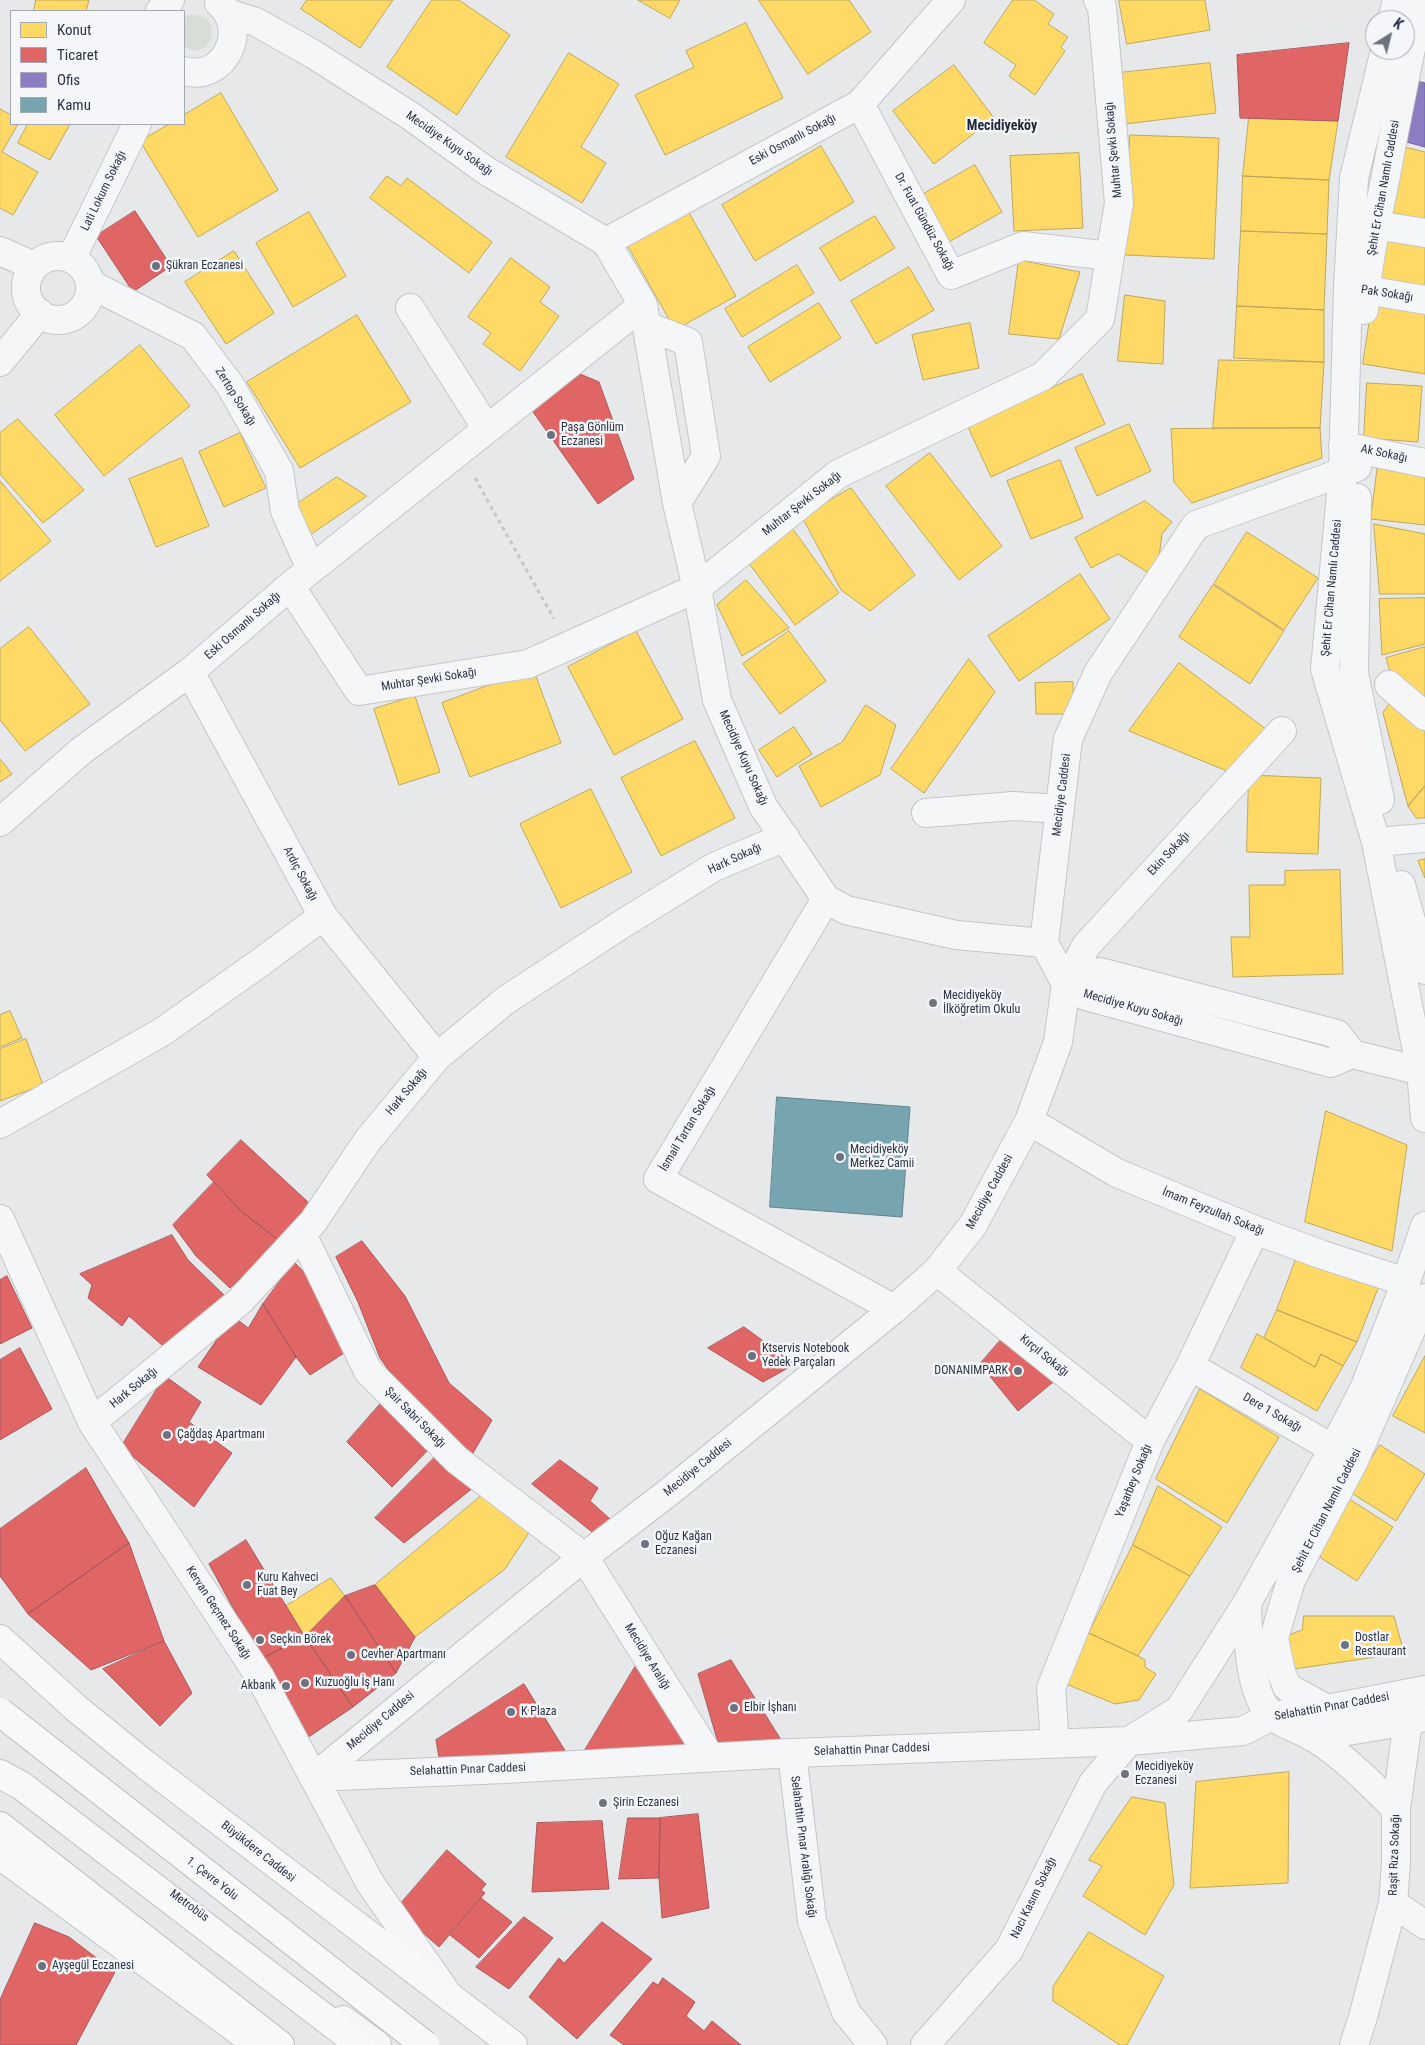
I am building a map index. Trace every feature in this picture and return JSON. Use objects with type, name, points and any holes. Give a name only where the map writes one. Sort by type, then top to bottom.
[{"type":"main road","name":"Büyükdere Caddesi","points":[[3,1645],[146,1765],[450,1999],[514,2045]]},
{"type":"main road","name":"1. Çevre Yolu","points":[[0,1712],[425,2045]]},
{"type":"main road","points":[[0,1774],[22,1786],[360,2045]]},
{"type":"main road","points":[[0,1826],[280,2045]]},
{"type":"main road","points":[[0,1855],[258,2045]]},
{"type":"street","points":[[161,10],[170,0]]},
{"type":"street","name":"Muhtar Şevki Sokağı","points":[[290,586],[360,691],[528,664],[697,588],[838,474],[1043,376],[1100,319],[1119,203],[1102,7],[1098,0]]},
{"type":"street","name":"Şehit Er Cihan Namlı Caddesi","points":[[1415,18],[1422,0]]},
{"type":"street","name":"Eski Osmanlı Sokağı","points":[[606,242],[860,104],[942,3]]},
{"type":"street","points":[[185,72],[203,72],[215,67],[225,58],[231,46],[234,33],[231,20],[222,6]]},
{"type":"street","name":"Mecidiye Kuyu Sokağı","points":[[222,6],[256,22],[313,54],[412,117],[486,170],[606,242],[645,315],[677,503],[697,588],[717,700],[763,806],[826,899],[846,910],[956,935],[1044,943]]},
{"type":"street","name":"Şehit Er Cihan Namlı Caddesi","points":[[1399,60],[1354,178],[1365,223],[1357,289],[1350,458],[1325,669],[1425,970]]},
{"type":"street","name":"Dr. Fuat Gündüz Sokağı","points":[[860,104],[951,275],[1023,246],[1110,256]]},
{"type":"street","name":"Lati Lokum Sokağı","points":[[71,259],[137,125]]},
{"type":"street","points":[[1365,223],[1425,233]]},
{"type":"street","points":[[0,250],[34,266]]},
{"type":"street","points":[[61,256],[71,259],[84,269],[90,284],[89,295],[85,305],[78,313],[68,318],[57,320],[47,318],[30,305],[26,285],[29,275],[34,266],[42,260],[61,256]]},
{"type":"street","name":"Zertop Sokağı","points":[[90,284],[193,336],[230,385],[279,471],[286,511],[311,569]]},
{"type":"street","name":"Pak Sokağı","points":[[1357,289],[1425,300]]},
{"type":"street","points":[[410,308],[487,429]]},
{"type":"street","points":[[0,362],[40,313]]},
{"type":"street","points":[[645,315],[688,342],[706,456],[677,503]]},
{"type":"street","name":"Eski Osmanlı Sokağı","points":[[0,822],[82,751],[190,672],[290,586],[460,450],[645,315]]},
{"type":"street","name":"Ak Sokağı","points":[[1350,458],[1425,463]]},
{"type":"street","name":"Mecidiye Caddesi","points":[[1044,943],[1068,739],[1098,673],[1196,526],[1350,458]]},
{"type":"street","name":"Ardıç Sokağı","points":[[190,672],[323,916],[437,1057]]},
{"type":"street","points":[[1389,685],[1425,716]]},
{"type":"street","name":"Ekin Sokağı","points":[[1066,984],[1086,946],[1282,731]]},
{"type":"street","points":[[926,813],[1014,806],[1060,809]]},
{"type":"street","name":"Hark Sokağı","points":[[92,1422],[240,1301],[313,1222],[368,1140],[437,1057],[506,1000],[619,926],[714,867],[785,837]]},
{"type":"street","points":[[1382,841],[1425,838]]},
{"type":"street","name":"Şehit Er Cihan Namlı Caddesi","points":[[1382,841],[1421,1071],[1425,1118]]},
{"type":"street","name":"İsmail Tartan Sokağı","points":[[826,899],[658,1180],[894,1309]]},
{"type":"street","points":[[0,1124],[162,1032],[323,916]]},
{"type":"street","points":[[1044,943],[1066,984]]},
{"type":"street","name":"Mecidiye Kuyu Sokağı","points":[[1066,984],[1100,972],[1337,1034],[1352,1054],[1421,1071]]},
{"type":"street","name":"Mecidiye Caddesi","points":[[314,1777],[584,1556],[669,1492],[894,1309],[937,1271],[973,1225],[1029,1122],[1058,1042],[1066,984]]},
{"type":"street","name":"İmam Feyzullah Sokağı","points":[[1029,1122],[1117,1173],[1255,1230],[1415,1290]]},
{"type":"street","name":"Kervan Geçmez Sokağı","points":[[0,1219],[92,1422],[260,1677],[370,1883],[450,1999]]},
{"type":"street","name":"Yaşarbey Sokağı","points":[[1055,1744],[1051,1688],[1150,1441],[1190,1366],[1255,1230]]},
{"type":"street","name":"Şair Sabri Sokağı","points":[[302,1234],[368,1370],[457,1460],[584,1556]]},
{"type":"street","name":"Şehit Er Cihan Namlı Caddesi","points":[[1327,1709],[1287,1687],[1281,1672],[1274,1638],[1291,1580],[1344,1455],[1364,1389],[1415,1290],[1424,1234]]},
{"type":"street","name":"Kırçıl Sokağı","points":[[937,1271],[1150,1441]]},
{"type":"street","name":"Dere 1 Sokağı","points":[[1190,1366],[1344,1455]]},
{"type":"street","name":"Şehit Er Cihan Namlı Caddesi","points":[[1129,1741],[1179,1710],[1344,1455]]},
{"type":"street","name":"Mecidiye Aralığı","points":[[584,1556],[710,1757]]},
{"type":"street","points":[[1248,1603],[1249,1653],[1262,1701],[1272,1716],[1312,1737],[1352,1765],[1396,1809]]},
{"type":"street","name":"Selahattin Pınar Caddesi","points":[[314,1777],[505,1769],[792,1753],[1129,1741],[1243,1731],[1272,1716],[1327,1709],[1425,1690]]},
{"type":"street","points":[[1312,1737],[1417,1719]]},
{"type":"street","name":"Raşit Rıza Sokağı","points":[[1354,2045],[1393,1903],[1396,1864],[1396,1809],[1417,1719]]},
{"type":"street","name":"Naci Kasım Sokağı","points":[[925,2045],[1009,1950],[1093,1783],[1129,1741]]},
{"type":"street","name":"Selahattin Pınar Aralığı Sokağı","points":[[792,1753],[812,1921],[846,2012],[873,2045]]},
{"type":"street","name":"Metrobüs","points":[[0,1767],[377,2045]]},
{"type":"street","points":[[1393,1903],[1425,1925]]},
{"type":"path","points":[[460,450],[568,645]]},
{"type":"shaded area","points":[[189,15],[201,16],[208,21],[212,28],[208,44],[202,49],[194,50],[185,46],[185,18]]},
{"type":"building: Konut","points":[[36,0],[89,0],[86,10],[34,10]]},
{"type":"building: Konut","points":[[307,0],[393,0],[360,48],[301,9]]},
{"type":"building: Konut","points":[[432,0],[459,0],[510,35],[457,115],[387,67]]},
{"type":"building: Konut","points":[[638,0],[680,0],[670,18]]},
{"type":"building: Konut","points":[[759,0],[849,0],[871,32],[808,74]]},
{"type":"building: Konut","points":[[1013,0],[1034,0],[1054,14],[1048,24],[1068,37],[1061,47],[1065,51],[1035,95],[1009,76],[1016,65],[984,43]]},
{"type":"building: Konut","points":[[1119,0],[1205,0],[1210,30],[1127,44]]},
{"type":"building: Konut","points":[[746,23],[783,98],[665,155],[635,95],[694,67],[686,51]]},
{"type":"building: Konut","points":[[569,53],[619,84],[581,147],[606,163],[582,203],[506,157]]},
{"type":"building: Konut","points":[[1210,63],[1216,113],[1125,124],[1119,73]]},
{"type":"building: Konut","points":[[954,65],[994,118],[934,164],[893,111]]},
{"type":"building: Konut","points":[[221,93],[278,190],[198,237],[140,141],[167,125],[185,125],[185,114]]},
{"type":"building: Konut","points":[[0,109],[10,114],[10,125],[17,125],[2,152],[38,172],[13,215],[0,208]]},
{"type":"building: Konut","points":[[1249,118],[1338,121],[1329,180],[1243,176]]},
{"type":"building: Konut","points":[[27,125],[69,125],[50,160],[18,143]]},
{"type":"building: Konut","points":[[1130,135],[1219,138],[1214,259],[1125,255]]},
{"type":"building: Konut","points":[[821,146],[854,202],[755,261],[722,205]]},
{"type":"building: Konut","points":[[1400,146],[1425,152],[1425,220],[1385,211]]},
{"type":"building: Konut","points":[[1079,153],[1083,228],[1014,231],[1010,156]]},
{"type":"building: Konut","points":[[975,165],[1002,212],[945,244],[918,197]]},
{"type":"building: Konut","points":[[387,176],[401,186],[407,178],[492,242],[469,273],[370,198]]},
{"type":"building: Konut","points":[[1243,176],[1329,180],[1327,234],[1241,231]]},
{"type":"building: Konut","points":[[683,202],[736,296],[675,330],[622,236]]},
{"type":"building: Konut","points":[[309,212],[346,276],[293,307],[256,243]]},
{"type":"building: Konut","points":[[875,216],[895,248],[840,281],[820,248]]},
{"type":"building: Konut","points":[[1241,231],[1327,234],[1324,310],[1237,306]]},
{"type":"building: Konut","points":[[1384,231],[1425,238],[1425,295],[1374,286]]},
{"type":"building: Konut","points":[[234,251],[274,313],[226,344],[185,282]]},
{"type":"building: Konut","points":[[511,258],[550,287],[540,302],[559,316],[520,371],[483,344],[491,333],[468,317]]},
{"type":"building: Konut","points":[[1019,260],[1080,272],[1059,339],[1009,334]]},
{"type":"building: Konut","points":[[797,265],[814,293],[742,337],[725,309]]},
{"type":"building: Konut","points":[[909,267],[934,310],[876,344],[851,301]]},
{"type":"building: Konut","points":[[1125,295],[1165,301],[1163,364],[1118,361]]},
{"type":"building: Konut","points":[[1373,300],[1425,308],[1425,374],[1363,364]]},
{"type":"building: Konut","points":[[819,303],[841,338],[770,382],[748,347]]},
{"type":"building: Konut","points":[[1237,306],[1324,310],[1324,362],[1234,358]]},
{"type":"building: Konut","points":[[357,315],[411,402],[300,468],[247,382]]},
{"type":"building: Konut","points":[[970,323],[979,368],[923,380],[912,335]]},
{"type":"building: Konut","points":[[140,345],[190,406],[104,476],[55,415]]},
{"type":"building: Konut","points":[[1219,360],[1324,362],[1320,428],[1213,428]]},
{"type":"building: Konut","points":[[1082,374],[1105,424],[991,477],[968,427]]},
{"type":"building: Konut","points":[[1367,383],[1422,386],[1418,442],[1364,438]]},
{"type":"building: Konut","points":[[18,419],[84,490],[43,523],[0,474],[0,433]]},
{"type":"building: Konut","points":[[1129,424],[1151,471],[1097,496],[1075,448]]},
{"type":"building: Konut","points":[[1320,428],[1322,458],[1192,503],[1174,482],[1171,429]]},
{"type":"building: Konut","points":[[240,433],[266,488],[224,507],[199,452]]},
{"type":"building: Konut","points":[[930,453],[1002,546],[959,580],[886,486]]},
{"type":"building: Konut","points":[[182,458],[209,526],[156,547],[129,479]]},
{"type":"building: Konut","points":[[1060,460],[1083,518],[1031,539],[1007,481]]},
{"type":"building: Konut","points":[[1378,464],[1425,470],[1425,525],[1371,519]]},
{"type":"building: Konut","points":[[337,477],[367,496],[310,535],[291,508]]},
{"type":"building: Konut","points":[[0,481],[51,541],[0,581]]},
{"type":"building: Konut","points":[[851,488],[915,575],[870,611],[841,590],[802,517]]},
{"type":"building: Konut","points":[[1145,501],[1172,522],[1162,534],[1158,565],[1152,575],[1118,554],[1091,568],[1075,538]]},
{"type":"building: Konut","points":[[1374,524],[1425,534],[1425,594],[1380,594]]},
{"type":"building: Konut","points":[[790,525],[839,593],[795,625],[745,558]]},
{"type":"building: Konut","points":[[1247,532],[1318,578],[1284,630],[1214,584]]},
{"type":"building: Konut","points":[[1080,574],[1110,619],[1019,681],[988,636]]},
{"type":"building: Konut","points":[[746,580],[789,628],[742,656],[717,605]]},
{"type":"building: Konut","points":[[1213,585],[1284,631],[1250,684],[1179,637]]},
{"type":"building: Konut","points":[[1425,598],[1425,644],[1382,655],[1379,599]]},
{"type":"building: Konut","points":[[29,627],[90,704],[25,751],[0,720],[0,649]]},
{"type":"building: Konut","points":[[636,631],[683,719],[614,755],[568,667]]},
{"type":"building: Konut","points":[[789,631],[826,681],[780,714],[743,664]]},
{"type":"building: Konut","points":[[1425,647],[1425,701],[1390,672],[1386,658]]},
{"type":"building: Konut","points":[[969,659],[995,692],[924,793],[891,769]]},
{"type":"building: Konut","points":[[1179,663],[1267,730],[1232,773],[1129,731]]},
{"type":"building: Konut","points":[[533,669],[561,743],[470,777],[442,703]]},
{"type":"building: Konut","points":[[1073,682],[1073,714],[1036,714],[1035,683]]},
{"type":"building: Konut","points":[[415,696],[440,772],[399,785],[374,709]]},
{"type":"building: Konut","points":[[1392,700],[1425,728],[1425,786],[1408,806],[1383,713]]},
{"type":"building: Konut","points":[[866,705],[896,725],[880,775],[821,807],[799,766],[842,742]]},
{"type":"building: Konut","points":[[794,727],[812,754],[777,777],[759,750]]},
{"type":"building: Konut","points":[[695,741],[735,818],[661,856],[621,778]]},
{"type":"building: Konut","points":[[0,759],[12,774],[0,782]]},
{"type":"building: Konut","points":[[1249,775],[1321,778],[1318,854],[1247,852]]},
{"type":"building: Konut","points":[[1425,786],[1425,818],[1416,818],[1408,806]]},
{"type":"building: Konut","points":[[591,789],[632,872],[561,908],[520,824]]},
{"type":"building: Konut","points":[[1425,859],[1425,878],[1418,861]]},
{"type":"building: Konut","points":[[1340,870],[1343,974],[1233,977],[1231,937],[1250,937],[1249,885],[1285,885],[1285,871]]},
{"type":"building: Konut","points":[[10,1011],[22,1038],[0,1047],[0,1015]]},
{"type":"building: Konut","points":[[26,1039],[43,1085],[0,1101],[0,1049]]},
{"type":"building: Konut","points":[[1326,1111],[1407,1145],[1392,1251],[1305,1222]]},
{"type":"building: Konut","points":[[1298,1254],[1379,1286],[1357,1342],[1277,1310]]},
{"type":"building: Konut","points":[[1277,1310],[1357,1342],[1343,1366],[1321,1354],[1315,1367],[1264,1338]]},
{"type":"building: Konut","points":[[1257,1334],[1315,1367],[1321,1354],[1343,1366],[1317,1411],[1241,1368]]},
{"type":"building: Konut","points":[[1425,1356],[1425,1433],[1393,1416]]},
{"type":"building: Konut","points":[[1200,1389],[1279,1437],[1227,1523],[1156,1479]]},
{"type":"building: Konut","points":[[1380,1445],[1425,1474],[1396,1521],[1350,1492]]},
{"type":"building: Konut","points":[[1158,1486],[1222,1527],[1190,1576],[1133,1545]]},
{"type":"building: Konut","points":[[487,1491],[530,1531],[505,1569],[415,1637],[375,1585]]},
{"type":"building: Konut","points":[[1349,1499],[1393,1527],[1357,1581],[1321,1558],[1318,1547]]},
{"type":"building: Konut","points":[[1133,1545],[1190,1576],[1138,1656],[1089,1633]]},
{"type":"building: Konut","points":[[331,1578],[345,1596],[305,1637],[286,1606]]},
{"type":"building: Konut","name":"Dostlar Restaurant","points":[[1304,1616],[1394,1616],[1404,1653],[1294,1669],[1286,1636],[1302,1630]]},
{"type":"building: Konut","points":[[1089,1633],[1145,1660],[1145,1667],[1156,1674],[1139,1700],[1115,1704],[1066,1684]]},
{"type":"building: Konut","points":[[1289,1772],[1288,1883],[1190,1888],[1196,1782]]},
{"type":"building: Konut","points":[[1132,1797],[1165,1803],[1174,1885],[1145,1935],[1083,1896],[1102,1866],[1089,1860]]},
{"type":"building: Konut","points":[[1089,1932],[1164,1976],[1127,2045],[1120,2045],[1053,2001],[1053,1987]]},
{"type":"building: Ticaret","points":[[1349,43],[1338,121],[1240,118],[1237,55]]},
{"type":"building: Ticaret","points":[[135,211],[171,266],[133,292],[96,236]]},
{"type":"building: Ticaret","points":[[580,374],[599,382],[634,479],[598,504],[531,409]]},
{"type":"building: Ticaret","points":[[241,1140],[309,1203],[281,1242],[242,1212],[207,1175]]},
{"type":"building: Ticaret","points":[[214,1182],[242,1212],[281,1242],[230,1288],[196,1256],[173,1225]]},
{"type":"building: Ticaret","points":[[172,1235],[188,1260],[226,1297],[163,1346],[129,1316],[122,1326],[88,1298],[92,1285],[80,1274]]},
{"type":"building: Ticaret","points":[[362,1241],[405,1296],[449,1383],[492,1420],[469,1460],[422,1417],[380,1358],[358,1302],[336,1257]]},
{"type":"building: Ticaret","points":[[294,1262],[330,1299],[355,1346],[310,1375],[296,1357],[263,1304]]},
{"type":"building: Ticaret","points":[[7,1276],[32,1328],[0,1344],[0,1280]]},
{"type":"building: Ticaret","points":[[263,1304],[296,1357],[261,1405],[198,1367],[233,1316],[248,1328]]},
{"type":"building: Ticaret","name":"Ktservis Notebook Yedek Parçaları","points":[[744,1327],[795,1364],[763,1382],[708,1348]]},
{"type":"building: Ticaret","name":"DONANIMPARK","points":[[1006,1334],[1058,1378],[1018,1411],[980,1364]]},
{"type":"building: Ticaret","points":[[20,1348],[52,1409],[0,1440],[0,1360]]},
{"type":"building: Ticaret","name":"Çağdaş Apartmanı","points":[[165,1376],[201,1402],[189,1422],[232,1453],[194,1507],[121,1447]]},
{"type":"building: Ticaret","points":[[382,1402],[432,1446],[392,1487],[347,1442]]},
{"type":"building: Ticaret","points":[[440,1452],[474,1487],[404,1543],[375,1518]]},
{"type":"building: Ticaret","points":[[560,1460],[598,1488],[590,1501],[610,1519],[597,1536],[532,1484]]},
{"type":"building: Ticaret","points":[[86,1468],[129,1543],[28,1614],[0,1576],[0,1529]]},
{"type":"building: Ticaret","name":"Kuru Kahveci Fuat Bey","points":[[246,1540],[305,1637],[261,1659],[209,1564]]},
{"type":"building: Ticaret","points":[[129,1543],[164,1641],[91,1670],[28,1614]]},
{"type":"building: Ticaret","points":[[375,1585],[415,1637],[396,1673],[345,1596]]},
{"type":"building: Ticaret","name":"Cevher Apartmanı","points":[[345,1596],[396,1673],[353,1707],[305,1637]]},
{"type":"building: Ticaret","name":"Kuzuoğlu İş Hanı","points":[[305,1637],[353,1707],[304,1740],[261,1659]]},
{"type":"building: Ticaret","points":[[164,1641],[192,1693],[160,1726],[103,1669]]},
{"type":"building: Ticaret","name":"Elbir İşhanı","points":[[731,1660],[783,1743],[719,1746],[698,1674]]},
{"type":"building: Ticaret","points":[[635,1667],[692,1747],[585,1750]]},
{"type":"building: Ticaret","name":"K Plaza","points":[[524,1684],[572,1762],[441,1769],[436,1740]]},
{"type":"building: Ticaret","points":[[698,1814],[709,1908],[662,1918],[659,1878],[660,1818]]},
{"type":"building: Ticaret","points":[[628,1818],[660,1818],[659,1878],[619,1879]]},
{"type":"building: Ticaret","points":[[602,1821],[609,1889],[532,1892],[537,1823]]},
{"type":"building: Ticaret","points":[[447,1850],[486,1884],[481,1890],[485,1893],[439,1947],[396,1909]]},
{"type":"building: Ticaret","points":[[481,1898],[512,1922],[479,1958],[450,1935]]},
{"type":"building: Ticaret","points":[[524,1917],[553,1938],[509,1989],[476,1967]]},
{"type":"building: Ticaret","points":[[602,1922],[652,1959],[577,2039],[529,1997],[559,1958],[564,1963]]},
{"type":"building: Ticaret","points":[[35,1923],[69,1937],[115,1972],[76,2045],[0,2045],[0,2000]]},
{"type":"building: Ticaret","points":[[663,1978],[695,2002],[686,2016],[704,2031],[712,2021],[741,2045],[624,2045],[610,2035],[653,1982],[658,1985]]},
{"type":"building: Ofis","points":[[1413,80],[1425,83],[1425,147],[1399,140]]},
{"type":"building: Kamu","name":"Mecidiyeköy Merkez Camii","points":[[777,1097],[910,1107],[902,1217],[770,1207]]},
{"type":"place","name":"Şükran Eczanesi","points":[[156,266]]},
{"type":"place","name":"Paşa Gönlüm Eczanesi","points":[[551,435]]},
{"type":"place","name":"Mecidiyeköy İlköğretim Okulu","points":[[933,1003]]},
{"type":"place","name":"Mecidiyeköy Merkez Camii","points":[[840,1157]]},
{"type":"place","name":"Ktservis Notebook Yedek Parçaları","points":[[752,1356]]},
{"type":"place","name":"DONANIMPARK","points":[[1018,1371]]},
{"type":"place","name":"Çağdaş Apartmanı","points":[[167,1435]]},
{"type":"place","name":"Oğuz Kağan Eczanesi","points":[[645,1544]]},
{"type":"place","name":"Kuru Kahveci Fuat Bey","points":[[247,1585]]},
{"type":"place","name":"Seçkin Börek","points":[[260,1640]]},
{"type":"place","name":"Dostlar Restaurant","points":[[1345,1645]]},
{"type":"place","name":"Cevher Apartmanı","points":[[351,1655]]},
{"type":"place","name":"Kuzuoğlu İş Hanı","points":[[305,1683]]},
{"type":"place","name":"Akbank","points":[[286,1686]]},
{"type":"place","name":"Elbir İşhanı","points":[[734,1708]]},
{"type":"place","name":"K Plaza","points":[[511,1712]]},
{"type":"place","name":"Mecidiyeköy Eczanesi","points":[[1125,1774]]},
{"type":"place","name":"Şirin Eczanesi","points":[[603,1803]]},
{"type":"place","name":"Ayşegül Eczanesi","points":[[42,1966]]},
{"type":"district","name":"Mecidiyeköy","points":[[1002,126]]}]
